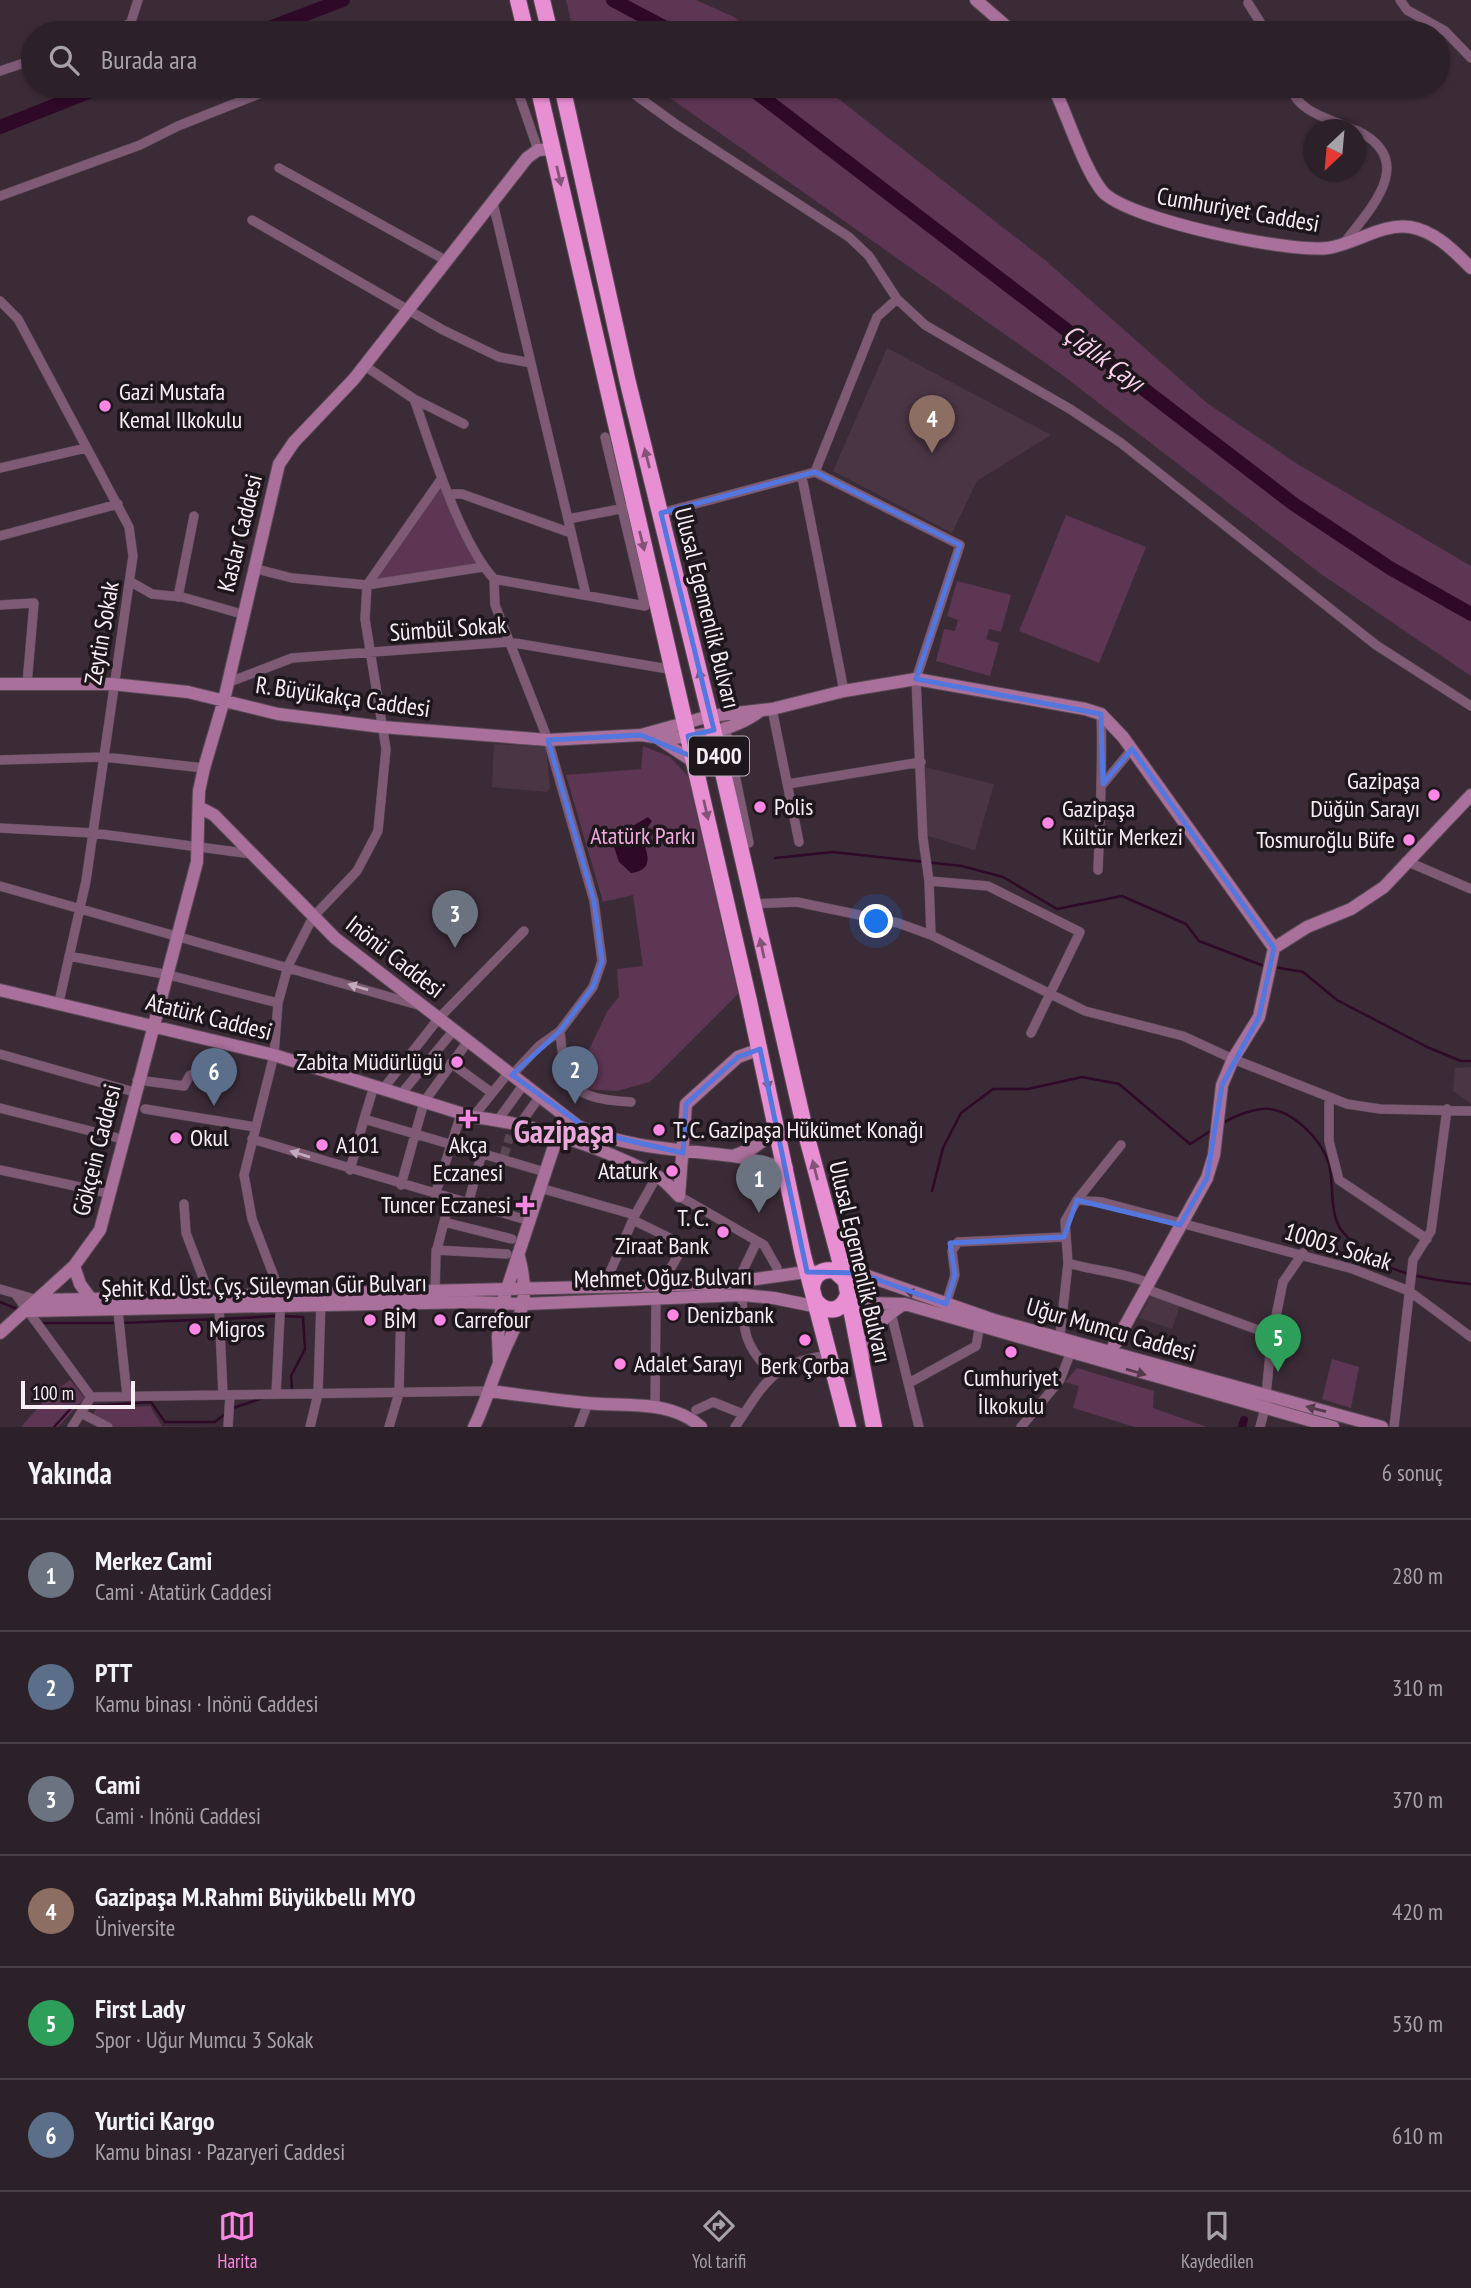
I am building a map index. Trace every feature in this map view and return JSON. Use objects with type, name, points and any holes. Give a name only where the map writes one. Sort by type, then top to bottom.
[{"type":"highway","points":[[518,0],[523,21]]},
{"type":"highway","points":[[542,0],[548,21]]},
{"type":"highway","name":"Ulusal Egemenlik Bulvarı","points":[[539,98],[545,150],[627,507],[674,670],[787,1168],[807,1272],[832,1291]]},
{"type":"highway","name":"Ulusal Egemenlik Bulvarı","points":[[565,98],[628,383],[716,724],[752,904],[803,1121],[832,1291],[864,1381],[874,1427]]},
{"type":"highway","name":"Ulusal Egemenlik Bulvarı","points":[[832,1291],[831,1355],[848,1427]]},
{"type":"street","points":[[131,21],[138,0]]},
{"type":"street","points":[[976,0],[1000,21]]},
{"type":"street","points":[[1400,0],[1407,10],[1427,21]]},
{"type":"street","points":[[1247,1],[1260,21]]},
{"type":"street","points":[[1450,36],[1471,58]]},
{"type":"street","points":[[0,71],[21,64]]},
{"type":"street","points":[[0,197],[140,145],[178,126],[249,98]]},
{"type":"street","points":[[521,98],[545,150]]},
{"type":"street","points":[[640,98],[849,237],[869,256],[897,299],[925,325],[1121,443],[1376,645],[1471,706]]},
{"type":"street","name":"Cumhuriyet Caddesi","points":[[1058,98],[1103,192],[1118,203],[1155,219],[1265,242],[1328,248],[1391,227],[1410,227],[1429,233],[1471,268]]},
{"type":"street","points":[[1296,98],[1306,110],[1328,119]]},
{"type":"street","points":[[1344,243],[1377,199],[1388,176],[1387,158],[1366,135]]},
{"type":"street","name":"Kaslar Caddesi","points":[[154,1024],[178,939],[198,846],[204,768],[224,699],[279,464],[294,442],[365,366],[527,158],[545,150]]},
{"type":"street","points":[[279,168],[447,261]]},
{"type":"street","points":[[493,203],[586,595]]},
{"type":"street","points":[[252,220],[481,350],[512,361],[531,363]]},
{"type":"street","points":[[661,513],[693,502],[815,472],[877,317],[897,299]]},
{"type":"street","name":"Zeytin Sokak","points":[[0,301],[18,319],[118,503],[132,540],[131,582],[112,684],[93,834],[59,1002]]},
{"type":"street","points":[[365,366],[414,399],[464,424]]},
{"type":"street","points":[[414,399],[449,495],[483,567],[494,579],[645,606],[627,507],[605,437]]},
{"type":"street","points":[[0,468],[86,447]]},
{"type":"street","points":[[815,472],[960,545],[916,679],[923,843],[929,881],[931,934]]},
{"type":"street","points":[[802,477],[844,691]]},
{"type":"street","points":[[276,1394],[281,1310],[252,1219],[244,1175],[274,1055],[278,1003],[288,966],[313,917],[356,871],[372,846],[381,813],[384,727],[365,619],[367,585],[442,478]]},
{"type":"street","points":[[449,495],[462,494],[571,533]]},
{"type":"street","points":[[0,536],[118,503]]},
{"type":"street","points":[[568,519],[627,507]]},
{"type":"street","points":[[178,597],[194,516]]},
{"type":"street","points":[[253,568],[292,578],[367,585],[483,567]]},
{"type":"street","points":[[435,1195],[451,1144],[467,1116],[539,1046],[560,1031],[593,987],[602,961],[594,901],[548,740],[495,605],[494,579]]},
{"type":"street","points":[[131,582],[152,594],[178,597],[242,614]]},
{"type":"street","points":[[0,605],[34,603],[27,684]]},
{"type":"street","name":"Sümbül Sokak","points":[[227,683],[292,658],[509,642],[674,670]]},
{"type":"street","name":"R. Büyükakça Caddesi","points":[[0,684],[112,684],[188,692],[278,714],[384,727],[548,740],[641,735],[687,729],[844,691],[916,679],[972,687],[1101,714]]},
{"type":"street","points":[[766,710],[788,784],[799,842]]},
{"type":"street","points":[[1101,714],[1132,749],[1210,863],[1274,948]]},
{"type":"street","points":[[1098,870],[1100,797],[1103,784],[1101,714]]},
{"type":"street","points":[[716,724],[749,843]]},
{"type":"street","name":"R. Büyükakça Caddesi","points":[[641,735],[659,739],[687,729]]},
{"type":"street","points":[[659,739],[694,762]]},
{"type":"street","points":[[1103,784],[1132,749]]},
{"type":"street","points":[[0,760],[104,757],[204,768]]},
{"type":"street","points":[[788,784],[921,762]]},
{"type":"street","points":[[1111,1351],[1180,1225],[1194,1206],[1210,1167],[1223,1085],[1233,1059],[1259,1017],[1274,948],[1307,927],[1351,909],[1384,887],[1471,795]]},
{"type":"street","name":"Inönü Caddesi","points":[[199,807],[214,816],[313,917],[578,1126],[616,1141],[683,1153],[733,1156],[787,1168]]},
{"type":"street","points":[[0,828],[93,834],[252,854]]},
{"type":"street","points":[[1406,861],[1471,889]]},
{"type":"street","points":[[929,881],[988,886],[1080,932],[1031,1033]]},
{"type":"street","points":[[0,886],[79,911],[288,966],[424,1006]]},
{"type":"street","points":[[752,904],[797,902],[858,912],[931,934],[1085,1011],[1183,1036],[1329,1098],[1380,1109],[1471,1111]]},
{"type":"street","points":[[350,1170],[364,1119],[379,1088],[439,1018],[524,932]]},
{"type":"street","points":[[69,956],[169,975],[278,1003]]},
{"type":"street","name":"Atatürk Caddesi","points":[[0,989],[274,1055],[467,1116],[498,1120],[514,1129],[557,1137],[657,1176],[679,1196],[764,1245],[777,1268]]},
{"type":"street","name":"Gökçein Caddesi","points":[[0,1333],[74,1266],[100,1230],[135,1086],[154,1024]]},
{"type":"street","points":[[401,1094],[454,1030]]},
{"type":"street","points":[[560,1031],[563,1068],[581,1094],[595,1100],[631,1102]]},
{"type":"street","points":[[401,1185],[424,1102],[468,1041]]},
{"type":"street","points":[[679,1196],[687,1104],[738,1057],[760,1049]]},
{"type":"street","points":[[0,1054],[135,1086],[184,1086],[190,1075],[206,1071],[218,1073]]},
{"type":"street","points":[[451,1063],[492,1094]]},
{"type":"street","points":[[498,1120],[524,1084]]},
{"type":"street","points":[[514,1129],[540,1096]]},
{"type":"street","points":[[1329,1098],[1329,1141],[1339,1180],[1427,1239]]},
{"type":"street","points":[[0,1108],[122,1139]]},
{"type":"street","points":[[145,1109],[255,1127]]},
{"type":"street","points":[[1394,1427],[1413,1260],[1431,1231],[1447,1109]]},
{"type":"street","points":[[364,1119],[545,1172]]},
{"type":"street","points":[[499,1363],[498,1338],[502,1304],[513,1255],[530,1221],[557,1137],[578,1126]]},
{"type":"street","points":[[733,1156],[753,1148],[778,1130]]},
{"type":"street","points":[[252,1139],[530,1221]]},
{"type":"street","points":[[1060,1336],[1068,1263],[1064,1237],[1066,1222],[1077,1200],[1121,1145]]},
{"type":"street","points":[[468,1204],[482,1153]]},
{"type":"street","points":[[0,1170],[108,1193]]},
{"type":"street","points":[[603,1288],[634,1217],[657,1176]]},
{"type":"street","points":[[540,1188],[634,1217],[684,1245],[659,1291],[655,1407]]},
{"type":"street","points":[[435,1298],[436,1250],[450,1199]]},
{"type":"street","name":"10003. Sokak","points":[[1077,1200],[1102,1202],[1180,1225],[1303,1253],[1409,1291],[1471,1337]]},
{"type":"street","points":[[184,1204],[186,1233],[210,1296]]},
{"type":"street","points":[[444,1222],[512,1239]]},
{"type":"street","points":[[946,1304],[955,1275],[952,1251],[958,1242],[1064,1237]]},
{"type":"street","points":[[757,1241],[740,1289],[742,1312],[746,1339],[753,1356],[772,1373]]},
{"type":"street","points":[[436,1250],[513,1255]]},
{"type":"street","points":[[1260,1427],[1272,1335],[1283,1282],[1303,1253]]},
{"type":"street","points":[[474,1427],[499,1363],[510,1343],[524,1297],[513,1255]]},
{"type":"street","points":[[1068,1263],[1094,1271],[1128,1274],[1147,1286],[1272,1335]]},
{"type":"street","name":"Şehit Kd. Üst. Çvş. Süleyman Gür Bulvarı","points":[[74,1266],[80,1284],[91,1299]]},
{"type":"street","name":"Mehmet Oğuz Bulvarı","points":[[740,1289],[807,1272]]},
{"type":"street","name":"Uğur Mumcu Caddesi","points":[[832,1291],[859,1273],[946,1304],[1060,1336],[1073,1346],[1111,1351],[1333,1427]]},
{"type":"street","name":"Mehmet Oğuz Bulvarı","points":[[502,1304],[524,1297],[603,1288],[659,1291]]},
{"type":"street","points":[[0,1289],[38,1300]]},
{"type":"street","name":"Mehmet Oğuz Bulvarı","points":[[506,1290],[524,1297],[740,1289],[832,1291]]},
{"type":"street","name":"Şehit Kd. Üst. Çvş. Süleyman Gür Bulvarı","points":[[321,1300],[401,1304],[506,1290]]},
{"type":"street","name":"Uğur Mumcu Caddesi","points":[[832,1291],[905,1304],[980,1325],[1073,1346],[1265,1402],[1382,1427]]},
{"type":"street","points":[[17,1296],[85,1406],[108,1427]]},
{"type":"street","name":"Şehit Kd. Üst. Çvş. Süleyman Gür Bulvarı","points":[[38,1300],[210,1296],[281,1310]]},
{"type":"street","name":"Şehit Kd. Üst. Çvş. Süleyman Gür Bulvarı","points":[[27,1311],[119,1319],[281,1310],[321,1300],[435,1298],[502,1304]]},
{"type":"street","points":[[310,1427],[318,1394],[321,1300]]},
{"type":"street","points":[[389,1427],[399,1393],[401,1304]]},
{"type":"street","points":[[864,1381],[864,1349],[875,1328],[905,1304]]},
{"type":"street","points":[[891,1313],[919,1427]]},
{"type":"street","points":[[220,1315],[228,1427]]},
{"type":"street","points":[[119,1319],[127,1396]]},
{"type":"street","points":[[909,1383],[976,1346],[980,1325]]},
{"type":"street","points":[[1036,1427],[1025,1423],[1060,1380],[1073,1346]]},
{"type":"street","points":[[735,1427],[772,1373],[808,1357],[831,1355]]},
{"type":"street","points":[[72,1427],[85,1406],[127,1396],[489,1391],[588,1403],[655,1407],[685,1415],[701,1427]]},
{"type":"street","points":[[696,1410],[713,1402],[743,1414]]},
{"type":"street","points":[[579,1427],[588,1403]]},
{"type":"highlighted area","points":[[815,472],[960,545],[916,679],[1101,714],[1103,784],[1132,749],[1274,948],[1259,1017],[1222,1085],[1207,1178],[1180,1225],[1077,1200],[1064,1237],[950,1243],[955,1275],[946,1304],[859,1273],[807,1272],[760,1049],[738,1057],[686,1104],[683,1153],[592,1132],[512,1075],[560,1031],[593,987],[602,961],[594,901],[548,740],[641,735],[693,757],[688,736],[714,730],[661,513]]},
{"type":"shaded area","points":[[887,348],[1051,435],[977,481],[952,533],[833,471]]},
{"type":"shaded area","points":[[494,744],[546,747],[550,788],[547,792],[492,787]]},
{"type":"shaded area","points":[[925,767],[994,784],[975,850],[928,836]]},
{"type":"shaded area","points":[[648,817],[652,821],[641,837],[647,865],[631,873],[619,862],[614,847],[619,834]]},
{"type":"shaded area","points":[[1471,1067],[1471,1104],[1453,1091],[1455,1068]]},
{"type":"shaded area","points":[[1151,1295],[1180,1305],[1172,1329],[1139,1318]]},
{"type":"green space","points":[[566,0],[696,0],[739,21],[571,21]]},
{"type":"green space","points":[[670,98],[837,98],[1046,261],[1207,403],[1299,465],[1471,566],[1471,676],[1321,574],[1061,374]]},
{"type":"green space","points":[[442,478],[483,567],[367,585]]},
{"type":"green space","points":[[1066,515],[1146,547],[1099,663],[1019,631]]},
{"type":"green space","points":[[957,581],[1011,595],[1001,632],[989,629],[986,639],[999,643],[990,676],[936,661],[944,629],[955,631],[958,620],[947,616]]},
{"type":"green space","name":"Atatürk Parkı","points":[[643,746],[670,757],[688,776],[738,994],[650,1082],[617,1091],[582,1089],[584,1060],[608,1010],[619,997],[617,969],[643,966],[633,895],[603,902],[566,775],[641,769]]},
{"type":"green space","points":[[1332,1359],[1359,1367],[1351,1408],[1322,1399]]},
{"type":"green space","points":[[1077,1368],[1154,1391],[1153,1408],[1207,1427],[1135,1427],[1073,1408],[1079,1386],[1065,1382]]},
{"type":"green space","points":[[70,1380],[85,1398],[58,1427],[21,1427],[49,1395]]},
{"type":"green space","points":[[150,1406],[162,1426],[225,1426],[113,1427],[92,1416],[96,1409]]},
{"type":"waterway","name":"Çığlık Çayı","points":[[288,21],[343,0]]},
{"type":"waterway","name":"Çığlık Çayı","points":[[613,0],[652,21]]},
{"type":"waterway","name":"Çığlık Çayı","points":[[0,127],[74,98]]},
{"type":"waterway","name":"Çığlık Çayı","points":[[764,98],[1295,505],[1390,568],[1471,614]]},
{"type":"waterway","points":[[775,858],[833,852],[962,866],[1003,877],[1057,909],[1122,896],[1186,924],[1199,941],[1264,966]]},
{"type":"waterway","points":[[1274,967],[1303,972],[1337,1000],[1427,1047],[1461,1061],[1471,1061]]},
{"type":"waterway","points":[[932,1191],[943,1148],[961,1113],[993,1089],[1028,1089],[1082,1077],[1119,1084],[1190,1144],[1212,1130]]},
{"type":"waterway","points":[[1223,1123],[1242,1114],[1263,1109],[1284,1113],[1294,1119],[1312,1135],[1325,1155],[1329,1164],[1335,1216],[1342,1231],[1356,1245],[1370,1257],[1400,1271],[1471,1284]]},
{"type":"waterway","points":[[0,1302],[17,1309]]},
{"type":"waterway","points":[[223,1319],[276,1316]]},
{"type":"waterway","points":[[283,1316],[303,1317],[305,1349],[291,1376],[292,1388]]},
{"type":"waterway","points":[[122,1323],[217,1319]]},
{"type":"waterway","points":[[42,1323],[115,1323]]},
{"type":"waterway","points":[[233,1408],[263,1398]]},
{"type":"waterway","points":[[90,1406],[151,1402],[165,1422],[215,1422],[225,1414]]},
{"type":"waterway","points":[[54,1427],[73,1406],[84,1406]]},
{"type":"waterway","points":[[1242,1427],[1244,1420]]},
{"type":"tunnel","points":[[504,1156],[510,1135]]},
{"type":"place","name":"Gazi Mustafa Kemal Ilkokulu","points":[[105,406]]},
{"type":"place","name":"Gazipaşa M.Rahmi Büyükbellı MYO","points":[[932,453]]},
{"type":"place","name":"Gazipaşa Düğün Sarayı","points":[[1434,795]]},
{"type":"place","name":"Polis","points":[[760,807]]},
{"type":"place","name":"Gazipaşa Kültür Merkezi","points":[[1048,823]]},
{"type":"place","name":"Tosmuroğlu Büfe","points":[[1409,840]]},
{"type":"place","name":"Cami","points":[[455,948]]},
{"type":"place","name":"Zabita Müdürlügü","points":[[457,1062]]},
{"type":"place","name":"PTT","points":[[575,1104]]},
{"type":"place","name":"Yurtici Kargo","points":[[214,1106]]},
{"type":"place","name":"Akça Eczanesi","points":[[468,1119]]},
{"type":"place","name":"T. C. Gazipaşa Hükümet Konağı","points":[[659,1130]]},
{"type":"place","name":"Okul","points":[[176,1138]]},
{"type":"place","name":"A101","points":[[322,1145]]},
{"type":"place","name":"Ataturk","points":[[672,1171]]},
{"type":"place","name":"Tuncer Eczanesi","points":[[525,1205]]},
{"type":"place","name":"Merkez Cami","points":[[759,1213]]},
{"type":"place","name":"T. C. Ziraat Bank","points":[[723,1232]]},
{"type":"place","name":"Denizbank","points":[[673,1315]]},
{"type":"place","name":"BİM","points":[[370,1320]]},
{"type":"place","name":"Carrefour","points":[[440,1320]]},
{"type":"place","name":"Migros","points":[[195,1329]]},
{"type":"place","name":"Berk Çorba","points":[[805,1340]]},
{"type":"place","name":"Cumhuriyet İlkokulu","points":[[1011,1352]]},
{"type":"place","name":"Adalet Sarayı","points":[[620,1364]]},
{"type":"place","name":"First Lady","points":[[1278,1372]]},
{"type":"district","name":"Gazipaşa","points":[[564,1132]]}]
